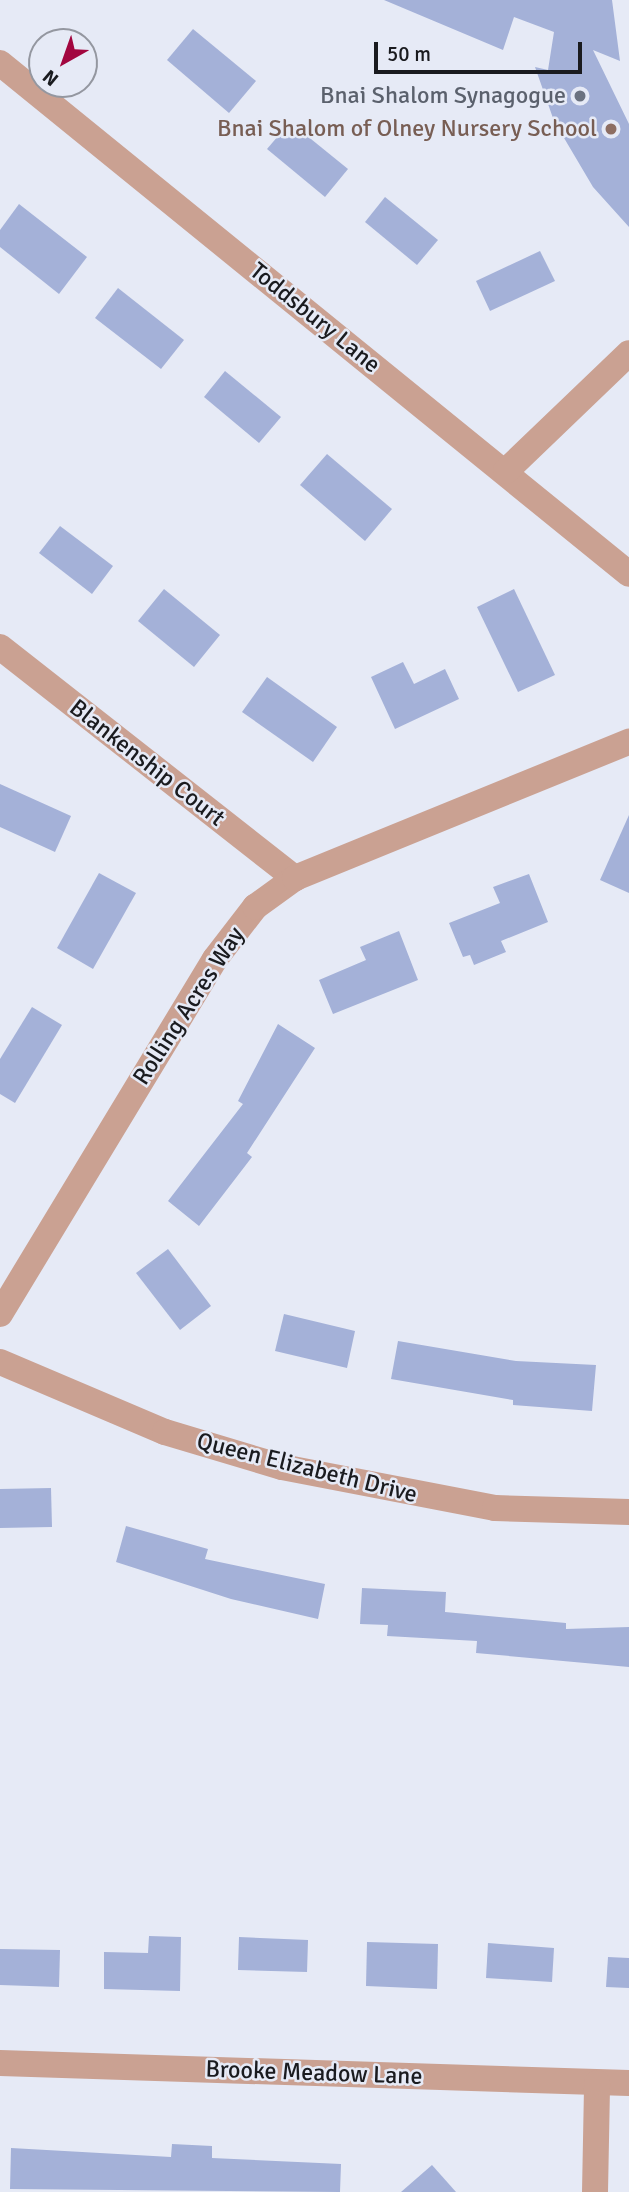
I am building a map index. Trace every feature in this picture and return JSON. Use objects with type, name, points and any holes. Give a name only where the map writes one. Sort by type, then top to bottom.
[{"type":"street","name":"Toddsbury Lane","points":[[0,62],[506,471],[629,574]]},
{"type":"street","points":[[506,471],[629,353]]},
{"type":"street","name":"Blankenship Court","points":[[0,648],[295,878]]},
{"type":"street","name":"Rolling Acres Way","points":[[0,1314],[215,959],[254,907],[295,878],[629,742]]},
{"type":"street","name":"Queen Elizabeth Drive","points":[[0,1362],[165,1432],[296,1470],[495,1508],[629,1513]]},
{"type":"street","name":"Brooke Meadow Lane","points":[[0,2063],[629,2084]]},
{"type":"street","points":[[596,2192],[597,2082]]},
{"type":"building","name":"Bnai Shalom Synagogue","points":[[384,0],[612,0],[620,61],[593,50],[629,124],[629,227],[593,187],[554,121],[535,67],[548,70],[554,32],[514,17],[503,50]]},
{"type":"building","points":[[193,29],[256,81],[229,113],[167,60]]},
{"type":"building","points":[[290,122],[348,169],[325,197],[267,149]]},
{"type":"building","points":[[385,197],[438,240],[417,265],[365,222]]},
{"type":"building","points":[[19,204],[87,257],[59,294],[0,247],[0,230]]},
{"type":"building","points":[[540,251],[555,281],[490,311],[476,281]]},
{"type":"building","points":[[118,288],[184,340],[161,369],[95,318]]},
{"type":"building","points":[[225,371],[281,417],[259,443],[204,397]]},
{"type":"building","points":[[327,454],[392,509],[365,541],[300,485]]},
{"type":"building","points":[[60,526],[113,566],[92,594],[39,553]]},
{"type":"building","points":[[164,589],[220,635],[194,667],[138,621]]},
{"type":"building","points":[[514,589],[555,675],[518,692],[477,607]]},
{"type":"building","points":[[403,662],[414,684],[445,669],[459,699],[395,729],[371,677]]},
{"type":"building","points":[[267,677],[337,727],[313,762],[242,712]]},
{"type":"building","points":[[0,784],[71,816],[55,852],[0,827]]},
{"type":"building","points":[[629,815],[629,893],[600,880]]},
{"type":"building","points":[[99,873],[136,893],[93,969],[57,948]]},
{"type":"building","points":[[529,874],[548,922],[501,941],[506,952],[474,965],[470,955],[463,957],[449,923],[500,903],[493,887]]},
{"type":"building","points":[[399,931],[418,980],[333,1014],[319,980],[366,960],[360,947]]},
{"type":"building","points":[[32,1007],[62,1025],[15,1103],[0,1094],[0,1059]]},
{"type":"building","points":[[278,1024],[315,1048],[247,1153],[252,1157],[199,1226],[168,1201],[243,1104],[238,1101]]},
{"type":"building","points":[[168,1249],[211,1306],[180,1330],[136,1273]]},
{"type":"building","points":[[284,1314],[355,1331],[347,1368],[275,1351]]},
{"type":"building","points":[[398,1341],[516,1361],[596,1365],[592,1411],[513,1405],[513,1400],[391,1379]]},
{"type":"building","points":[[51,1488],[52,1527],[0,1528],[0,1489]]},
{"type":"building","points":[[126,1526],[208,1549],[205,1559],[325,1584],[318,1619],[231,1599],[116,1562]]},
{"type":"building","points":[[362,1588],[446,1592],[445,1612],[566,1623],[566,1629],[629,1627],[629,1667],[476,1653],[477,1641],[387,1636],[388,1625],[360,1624]]},
{"type":"building","points":[[149,1936],[181,1937],[180,1991],[104,1989],[104,1952],[148,1953]]},
{"type":"building","points":[[239,1937],[308,1940],[307,1972],[238,1970]]},
{"type":"building","points":[[367,1942],[438,1944],[437,1989],[366,1986]]},
{"type":"building","points":[[488,1943],[554,1948],[552,1982],[486,1978]]},
{"type":"building","points":[[0,1949],[60,1950],[59,1987],[0,1985]]},
{"type":"building","points":[[608,1957],[629,1958],[629,1988],[606,1987]]},
{"type":"building","points":[[172,2144],[212,2146],[212,2158],[341,2164],[340,2192],[10,2189],[11,2148],[171,2157]]},
{"type":"building","points":[[432,2165],[456,2192],[401,2192]]},
{"type":"place","name":"Bnai Shalom Synagogue","points":[[580,96]]},
{"type":"place","name":"Bnai Shalom of Olney Nursery School","points":[[611,129]]}]
